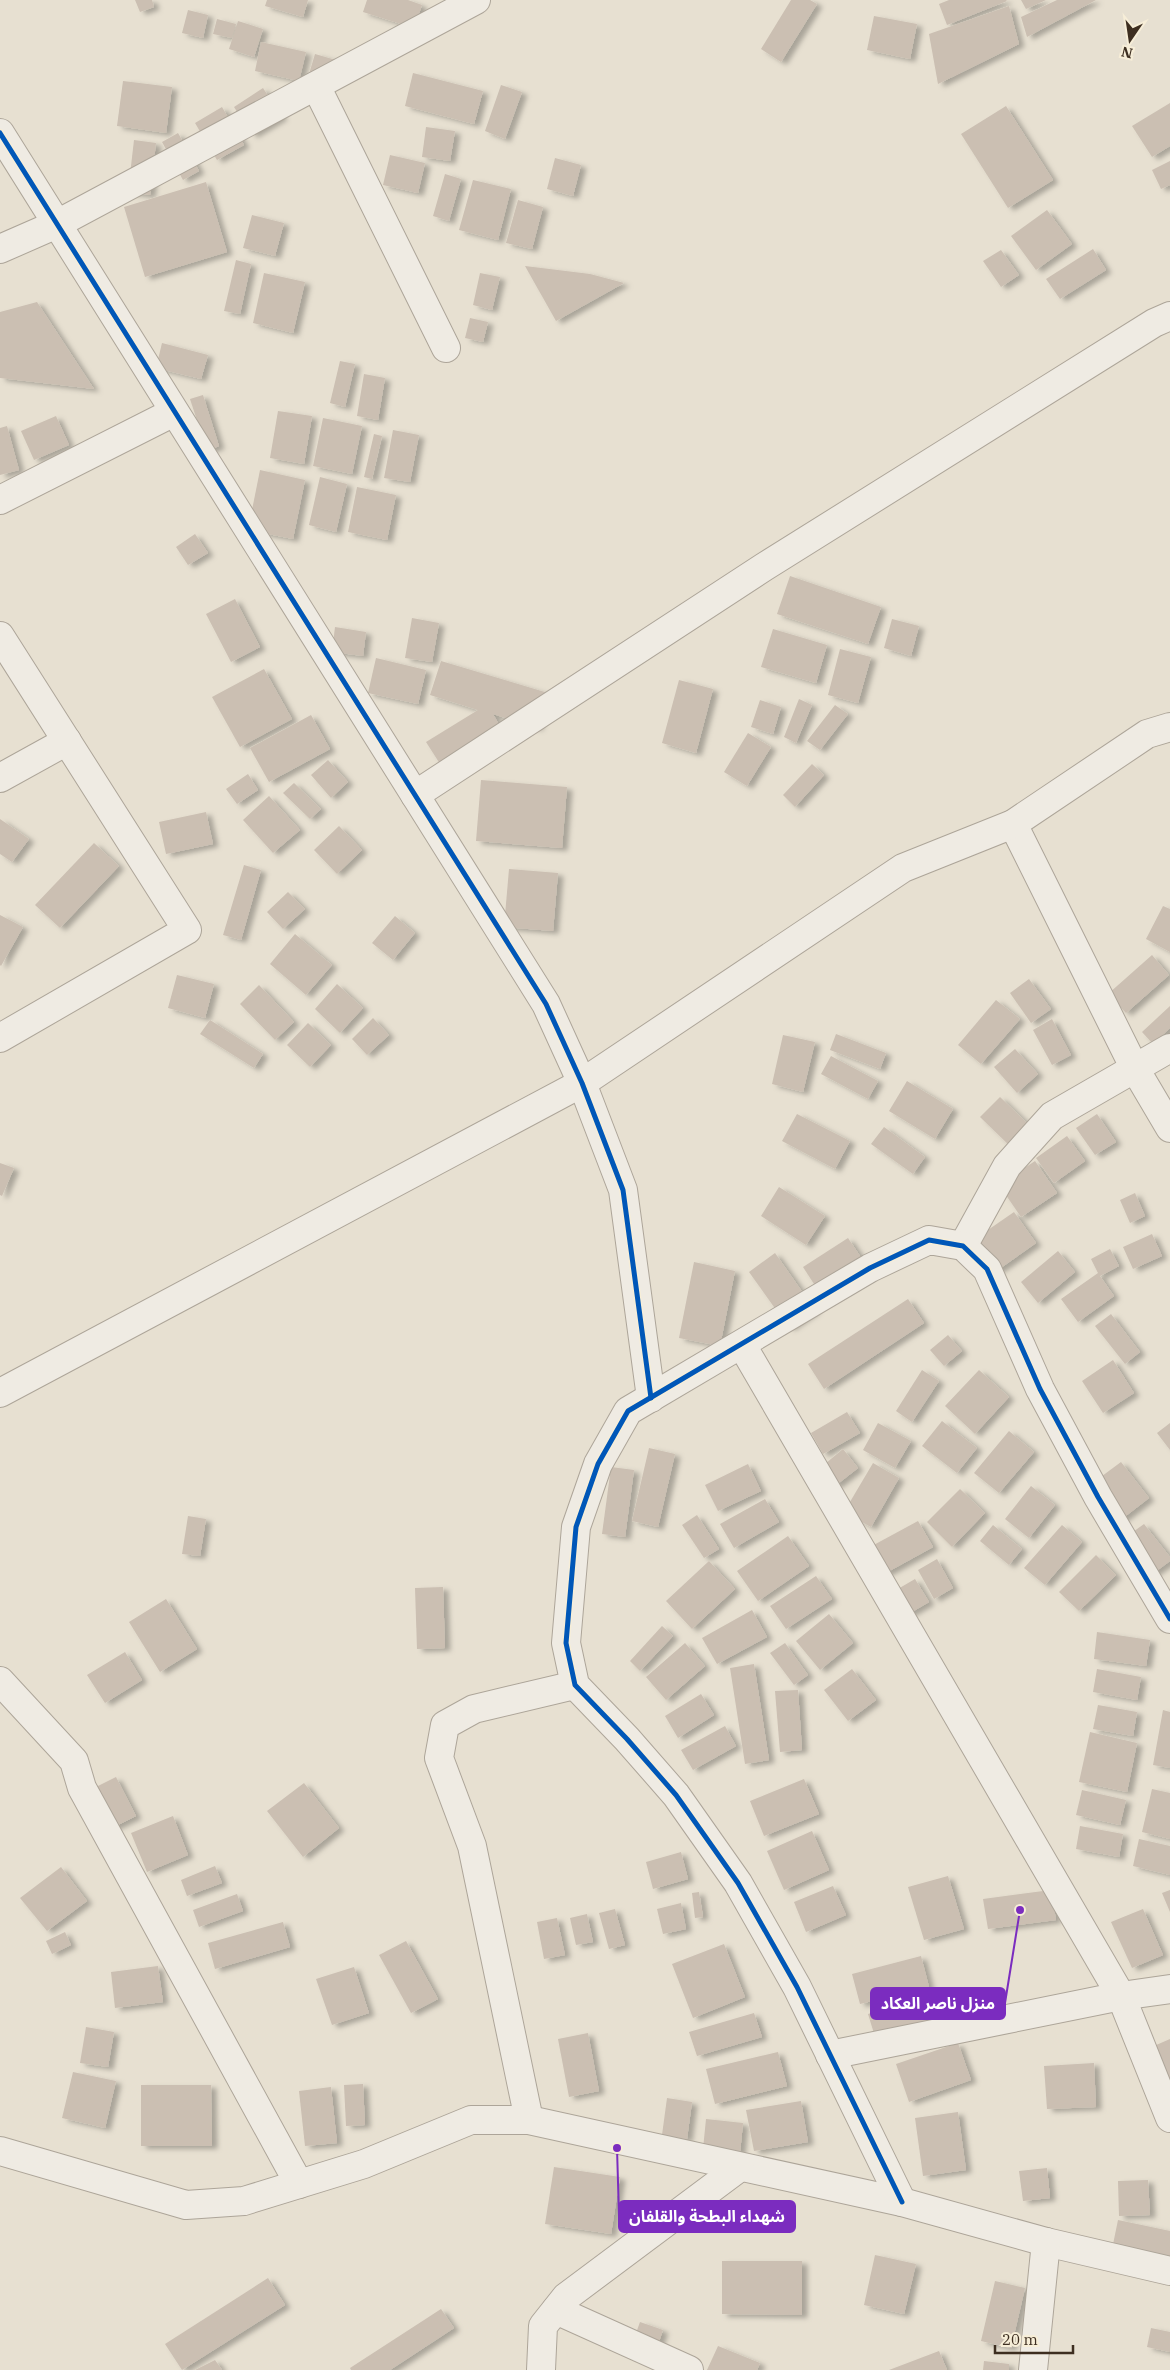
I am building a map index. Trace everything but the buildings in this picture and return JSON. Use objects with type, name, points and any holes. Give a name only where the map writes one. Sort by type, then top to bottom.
[{"type":"street","points":[[0,249],[57,224],[476,0]]},
{"type":"street","points":[[316,86],[446,348]]},
{"type":"street","points":[[0,133],[546,1004],[582,1083],[623,1190],[650,1398]]},
{"type":"street","points":[[415,794],[764,568],[1154,324],[1170,316]]},
{"type":"street","points":[[0,500],[174,412]]},
{"type":"street","points":[[0,636],[187,930],[0,1038]]},
{"type":"street","points":[[0,1393],[582,1083],[903,868],[1013,824],[1147,734],[1170,727]]},
{"type":"street","points":[[0,778],[67,741]]},
{"type":"street","points":[[1013,824],[1134,1067],[1170,1128]]},
{"type":"street","points":[[963,1246],[1007,1166],[1052,1116],[1134,1067],[1170,1048]]},
{"type":"street","points":[[902,2202],[797,1987],[738,1883],[676,1795],[627,1739],[575,1685],[566,1643],[576,1527],[598,1464],[628,1411],[870,1268],[929,1240],[963,1246],[987,1269],[1040,1389],[1098,1497],[1170,1619]]},
{"type":"street","points":[[742,1345],[1121,1996],[1170,2118]]},
{"type":"street","points":[[0,1681],[74,1761],[82,1788],[299,2184]]},
{"type":"street","points":[[529,2120],[472,1846],[439,1758],[445,1725],[474,1709],[575,1685]]},
{"type":"street","points":[[830,2055],[1121,1996],[1170,1989]]},
{"type":"street","points":[[0,2151],[186,2205],[244,2201],[364,2164],[471,2120],[529,2120],[902,2202],[1046,2242],[1170,2271]]},
{"type":"street","points":[[541,2370],[543,2326],[566,2297],[740,2167]]},
{"type":"street","points":[[1033,2370],[1046,2242]]},
{"type":"street","points":[[556,2310],[689,2370]]},
{"type":"cycle path","points":[[0,133],[546,1004],[582,1083],[623,1190],[651,1398]]},
{"type":"cycle path","points":[[902,2202],[797,1987],[738,1883],[676,1795],[627,1739],[575,1685],[566,1643],[576,1527],[598,1464],[628,1411],[870,1268],[929,1240],[963,1246],[987,1269],[1040,1389],[1098,1497],[1170,1619]]},
{"type":"place","name":"منزل ناصر العكاد","points":[[1020,1910]]},
{"type":"place","name":"شهداء البطحة والقلفان","points":[[617,2148]]}]
